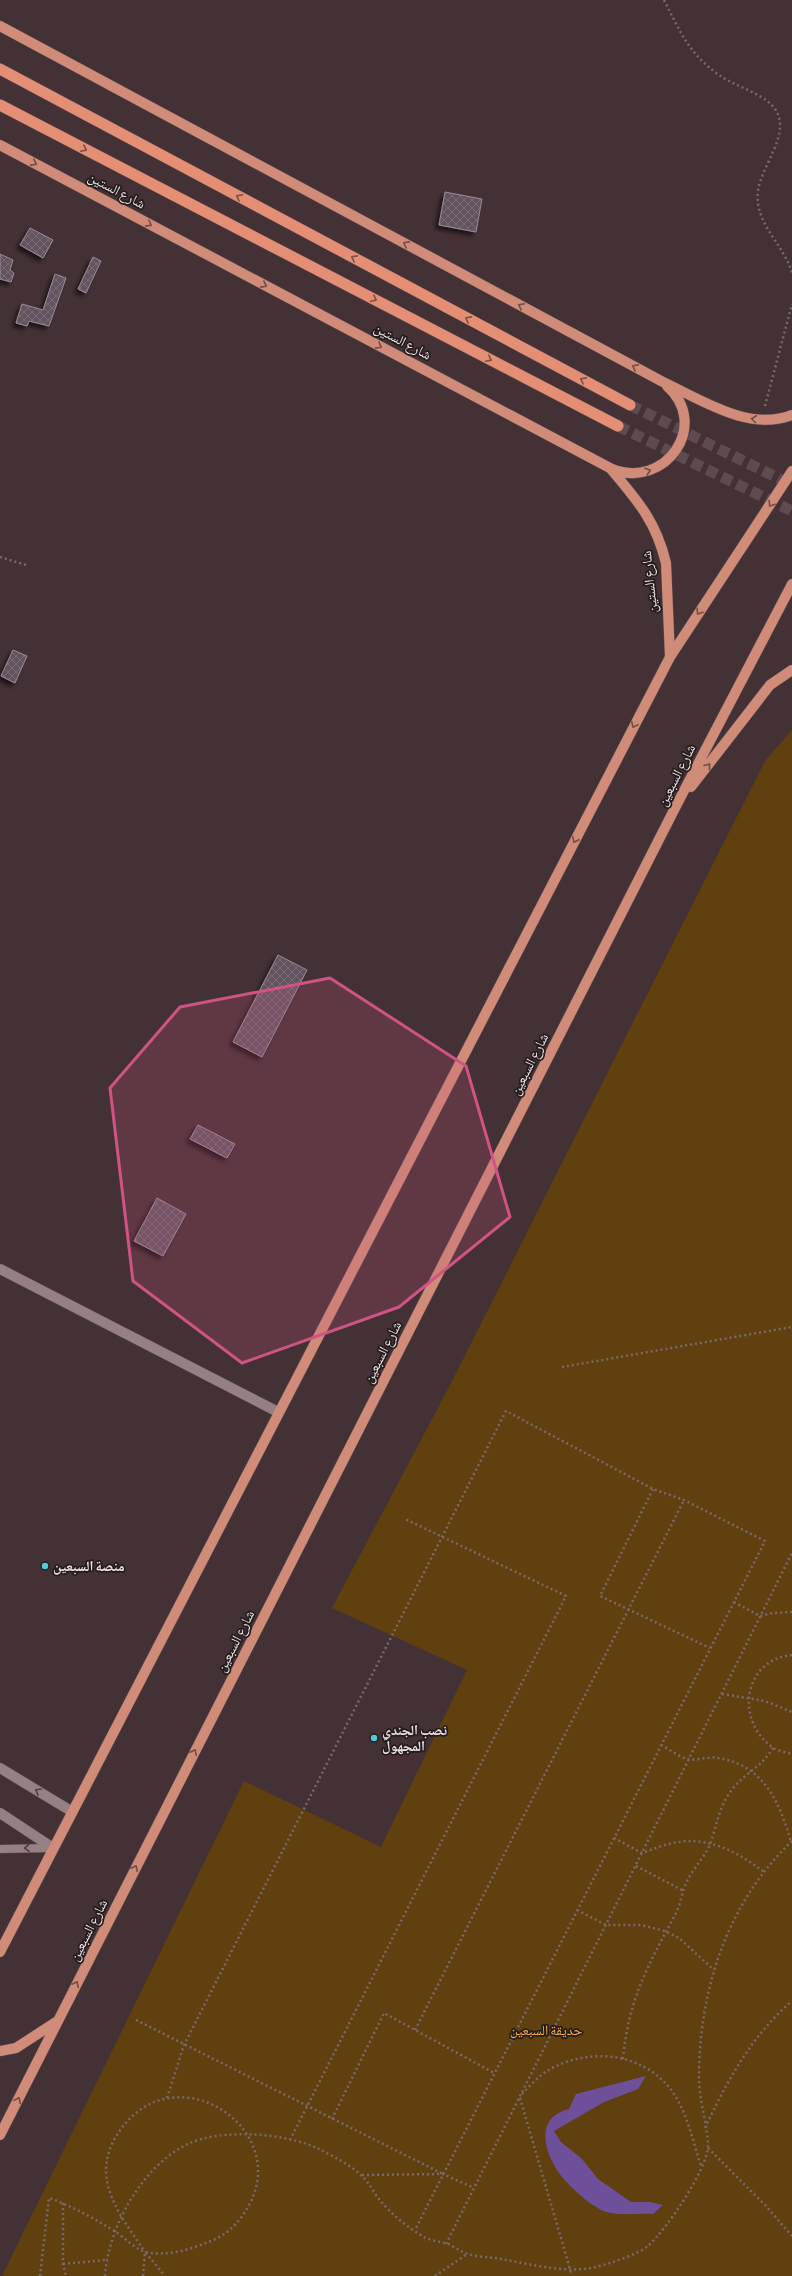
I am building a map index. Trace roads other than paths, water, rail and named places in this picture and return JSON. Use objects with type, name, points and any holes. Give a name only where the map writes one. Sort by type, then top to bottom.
[{"type":"highway","points":[[0,69],[630,405]]},
{"type":"highway","name":"شارع الستين","points":[[0,105],[618,426]]},
{"type":"main road","points":[[0,26],[663,382],[737,415],[761,420],[774,420],[792,415]]},
{"type":"main road","name":"شارع الستين","points":[[0,145],[610,468],[643,507],[658,534],[666,563],[670,657]]},
{"type":"main road","points":[[610,468],[622,473],[647,472],[669,460],[677,450],[682,438],[683,413],[672,391],[663,382]]},
{"type":"main road","points":[[0,1952],[278,1412],[670,657],[792,471]]},
{"type":"main road","name":"شارع السبعين","points":[[0,2135],[675,808],[792,584]]},
{"type":"main road","points":[[675,808],[770,685],[792,670]]},
{"type":"main road","points":[[0,2051],[16,2048],[57,2022]]},
{"type":"street","points":[[0,1269],[278,1412]]},
{"type":"street","points":[[0,1768],[72,1811]]},
{"type":"street","points":[[0,1813],[54,1848]]},
{"type":"lane","points":[[0,1849],[54,1848]]},
{"type":"tunnel","points":[[630,405],[792,485]]},
{"type":"tunnel","points":[[618,426],[792,511]]},
{"type":"place","name":"منصة السبعين","points":[[45,1566]]},
{"type":"place","name":"نصب الجندي المجهول","points":[[374,1738]]},
{"type":"park label","name":"حديقة السبعين","points":[[546,2030]]}]
